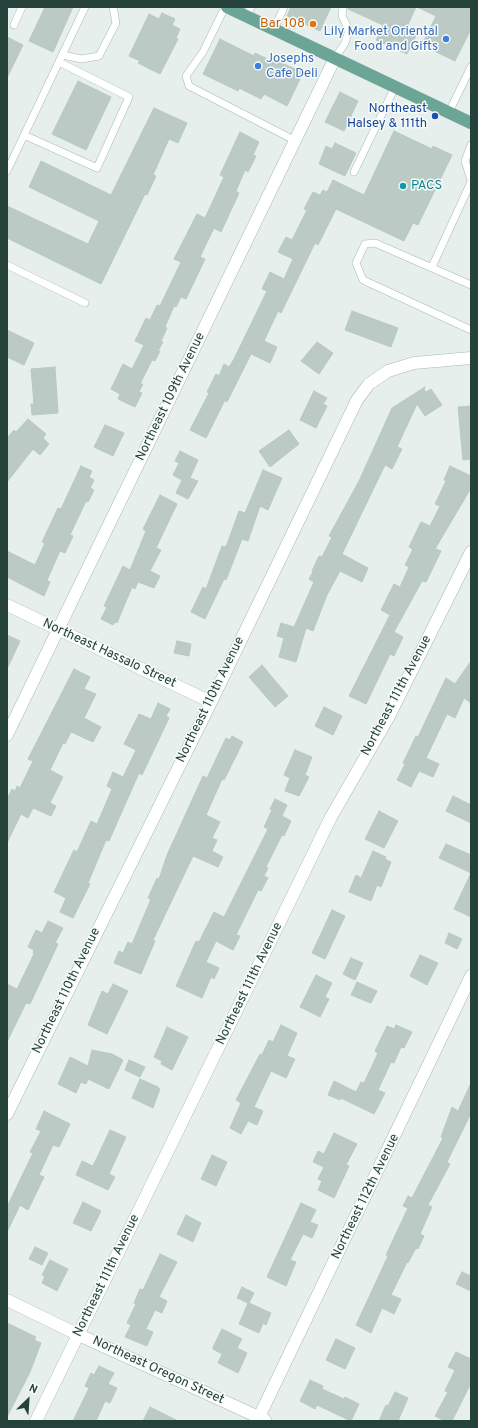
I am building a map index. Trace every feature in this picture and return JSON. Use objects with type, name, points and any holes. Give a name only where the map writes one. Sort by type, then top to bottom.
[{"type":"main road","points":[[226,7],[249,12],[274,29],[471,123]]},
{"type":"street","name":"Northeast 109th Avenue","points":[[7,735],[335,58]]},
{"type":"street","name":"Northeast 110th Avenue","points":[[7,1114],[211,702],[356,400],[369,384],[388,371],[414,363],[471,358]]},
{"type":"street","name":"Northeast 111th Avenue","points":[[36,1421],[331,817],[388,718],[471,552]]},
{"type":"street","name":"Northeast Hassalo Street","points":[[7,605],[211,702]]},
{"type":"street","name":"Northeast 112th Avenue","points":[[262,1419],[471,976]]},
{"type":"street","name":"Northeast Oregon Street","points":[[7,1300],[78,1335],[262,1419]]},
{"type":"lane","points":[[14,25],[22,7]]},
{"type":"lane","points":[[7,171],[85,7]]},
{"type":"lane","points":[[62,55],[82,59],[99,56],[116,23],[113,7]]},
{"type":"lane","points":[[226,7],[203,52],[186,76],[189,86],[296,141]]},
{"type":"lane","points":[[274,29],[284,7]]},
{"type":"lane","points":[[335,58],[345,43],[348,34],[348,28],[342,16],[343,7]]},
{"type":"lane","points":[[24,135],[97,168],[129,97],[59,62]]},
{"type":"lane","points":[[449,112],[471,67]]},
{"type":"lane","points":[[354,172],[395,87]]},
{"type":"lane","points":[[432,267],[471,181],[465,161],[471,146]]},
{"type":"lane","points":[[471,285],[375,243],[365,244],[356,263],[363,280],[471,330]]},
{"type":"lane","points":[[7,265],[85,303]]},
{"type":"building","points":[[45,7],[73,7],[53,52],[29,41]]},
{"type":"building","name":"Bar 108","points":[[291,7],[331,7],[320,31],[287,16]]},
{"type":"building","points":[[348,7],[416,7],[405,31],[416,36],[407,54],[376,40],[383,25],[348,9]]},
{"type":"building","name":"Lily Market Oriental Food and Gifts","points":[[417,7],[471,7],[471,29],[455,61],[422,45],[436,16]]},
{"type":"building","points":[[162,13],[175,19],[172,25],[180,29],[176,38],[178,39],[160,74],[138,63],[140,61],[129,56],[149,14],[159,19]]},
{"type":"building","points":[[7,37],[23,45],[7,78]]},
{"type":"building","points":[[220,39],[254,56],[255,53],[278,64],[280,62],[303,73],[287,106],[264,94],[261,99],[239,88],[238,91],[203,74]]},
{"type":"building","points":[[78,81],[111,97],[86,150],[52,134]]},
{"type":"building","points":[[340,92],[358,101],[344,131],[325,122]]},
{"type":"building","points":[[154,108],[187,123],[178,143],[169,139],[153,175],[156,176],[147,195],[145,194],[101,284],[7,238],[7,206],[88,244],[99,221],[29,187],[41,161],[111,195]]},
{"type":"building","points":[[394,131],[432,149],[433,146],[452,155],[418,225],[413,223],[404,241],[336,209],[318,245],[315,243],[281,313],[278,311],[264,341],[277,347],[270,363],[251,354],[227,402],[225,400],[206,438],[190,430],[209,393],[207,392],[216,374],[219,376],[224,364],[229,367],[234,359],[267,291],[262,289],[270,272],[284,279],[293,259],[278,252],[286,237],[292,240],[307,210],[304,209],[313,192],[320,195],[323,190],[327,192],[333,180],[364,195]]},
{"type":"building","points":[[240,132],[259,142],[253,155],[256,156],[248,172],[245,170],[236,191],[239,193],[221,232],[214,228],[200,257],[205,259],[186,299],[181,297],[176,307],[174,306],[165,327],[167,328],[161,341],[163,342],[158,351],[160,351],[155,361],[152,360],[140,384],[143,384],[139,392],[142,393],[135,407],[118,399],[120,394],[111,389],[123,364],[132,369],[144,345],[135,341],[146,318],[150,320],[157,305],[160,306],[181,262],[174,259],[197,214],[205,218],[224,177],[220,175]]},
{"type":"building","points":[[335,143],[356,153],[345,176],[319,164],[326,146],[332,149]]},
{"type":"building","points":[[352,311],[398,328],[391,347],[345,330]]},
{"type":"building","points":[[7,330],[34,343],[24,365],[7,357]]},
{"type":"building","points":[[317,342],[333,353],[319,374],[301,361]]},
{"type":"building","points":[[55,367],[58,413],[32,415],[31,404],[34,404],[31,369]]},
{"type":"building","points":[[425,387],[424,390],[426,392],[431,389],[442,405],[425,416],[417,404],[397,447],[402,449],[392,469],[385,465],[342,554],[368,568],[362,582],[340,571],[327,595],[313,631],[306,628],[296,662],[279,657],[284,638],[277,636],[281,623],[294,627],[314,582],[309,579],[313,572],[312,571],[319,556],[322,557],[332,537],[329,536],[359,481],[392,408]]},
{"type":"building","points":[[314,391],[327,398],[323,404],[327,406],[316,428],[300,420]]},
{"type":"building","points":[[471,406],[471,459],[463,460],[458,407]]},
{"type":"building","points":[[28,419],[46,434],[43,438],[49,444],[40,455],[33,449],[7,482],[7,438],[14,430],[16,432]]},
{"type":"building","points":[[105,425],[124,433],[113,456],[94,447]]},
{"type":"building","points":[[289,430],[299,444],[270,467],[259,451]]},
{"type":"building","points":[[180,451],[198,460],[190,478],[198,481],[188,499],[176,493],[182,480],[173,475],[179,463],[175,461]]},
{"type":"building","points":[[81,466],[92,471],[89,477],[94,480],[90,488],[94,490],[88,502],[86,501],[70,535],[73,536],[65,553],[60,551],[47,580],[50,582],[44,596],[7,577],[7,551],[35,565],[45,543],[42,542],[58,508],[61,509]]},
{"type":"building","points":[[450,466],[471,476],[471,488],[435,549],[441,551],[426,582],[422,581],[394,632],[403,637],[394,656],[390,654],[366,704],[349,696],[390,615],[381,610],[394,584],[400,587],[409,567],[405,565],[413,549],[409,547],[421,522],[430,526],[440,506],[435,504],[446,481],[444,480]]},
{"type":"building","points":[[263,470],[282,478],[268,510],[260,506],[248,541],[242,539],[226,580],[224,579],[205,619],[191,612],[203,587],[206,589],[222,546],[226,547],[239,511],[245,513]]},
{"type":"building","points":[[160,495],[177,504],[156,548],[161,550],[150,571],[160,576],[154,588],[138,582],[135,589],[132,587],[117,623],[115,622],[113,625],[101,619],[107,607],[104,606],[123,566],[130,570],[146,531],[143,529]]},
{"type":"building","points":[[7,635],[20,641],[7,669]]},
{"type":"building","points":[[177,641],[191,644],[189,656],[174,653]]},
{"type":"building","points":[[471,661],[471,703],[464,698],[455,718],[447,714],[426,758],[439,764],[433,777],[419,771],[411,787],[397,780],[405,764],[403,763],[416,736],[418,737],[446,678],[455,684]]},
{"type":"building","points":[[262,665],[288,696],[275,707],[249,677]]},
{"type":"building","points":[[74,669],[90,677],[84,689],[96,694],[84,718],[101,727],[93,742],[71,732],[65,744],[63,743],[50,770],[63,777],[50,803],[56,806],[51,816],[33,808],[28,818],[21,814],[7,843],[7,799],[12,789],[15,791],[17,786],[20,788],[33,761],[28,759]]},
{"type":"building","points":[[158,703],[170,709],[166,716],[169,718],[142,775],[139,773],[109,841],[106,840],[88,883],[90,884],[73,918],[60,912],[66,898],[54,892],[74,850],[77,852],[91,821],[97,824],[112,789],[107,786],[113,772],[123,777],[136,750],[124,744],[139,714],[151,719]]},
{"type":"building","points":[[324,707],[342,716],[333,735],[315,726]]},
{"type":"building","points":[[232,736],[243,742],[224,780],[222,779],[206,815],[220,822],[212,838],[217,840],[212,851],[223,857],[218,867],[193,856],[153,940],[155,941],[141,974],[114,963],[119,951],[123,953],[128,942],[132,944],[151,899],[148,898],[157,878],[159,879],[167,855],[203,776],[207,778],[226,738],[230,740]]},
{"type":"building","points":[[295,750],[312,757],[305,775],[309,777],[299,796],[285,791],[290,778],[284,775]]},
{"type":"building","points":[[453,796],[471,805],[471,823],[446,811]]},
{"type":"building","points":[[275,799],[287,805],[282,816],[291,821],[284,836],[282,835],[266,867],[268,868],[264,876],[268,878],[261,891],[258,890],[236,935],[240,936],[233,950],[216,941],[206,962],[219,968],[214,979],[211,977],[202,998],[176,986],[196,941],[199,942],[214,912],[224,917],[268,829],[264,827],[272,810],[270,809]]},
{"type":"building","points":[[379,811],[398,821],[384,848],[365,839]]},
{"type":"building","points":[[446,844],[471,855],[471,873],[439,858]]},
{"type":"building","points":[[373,851],[386,857],[385,859],[391,862],[381,887],[377,885],[371,901],[349,892],[356,875],[361,878]]},
{"type":"building","points":[[471,873],[471,917],[454,909]]},
{"type":"building","points":[[332,910],[345,916],[325,959],[312,953]]},
{"type":"building","points":[[48,921],[63,928],[55,943],[58,944],[30,1004],[26,1003],[7,1042],[7,984],[17,989],[34,954],[34,950],[28,947],[36,930],[42,933]]},
{"type":"building","points":[[449,933],[462,939],[457,949],[445,943]]},
{"type":"building","points":[[420,955],[438,963],[427,985],[410,976]]},
{"type":"building","points":[[351,958],[363,963],[355,980],[343,974]]},
{"type":"building","points":[[316,975],[332,983],[325,997],[329,999],[320,1017],[300,1007]]},
{"type":"building","points":[[357,982],[377,991],[371,1003],[351,995]]},
{"type":"building","points":[[113,984],[128,991],[107,1034],[88,1025],[102,991],[108,994]]},
{"type":"building","points":[[281,1025],[297,1033],[287,1056],[295,1059],[286,1078],[271,1071],[254,1107],[263,1111],[257,1125],[248,1121],[241,1134],[230,1128],[241,1103],[236,1100],[260,1054],[262,1055],[269,1040],[273,1042]]},
{"type":"building","points":[[396,1025],[412,1032],[404,1048],[401,1047],[394,1063],[391,1062],[378,1090],[385,1093],[374,1114],[341,1098],[340,1100],[328,1095],[334,1081],[356,1092],[361,1082],[364,1083],[378,1053],[375,1051],[387,1026],[394,1029]]},
{"type":"building","points":[[167,1027],[188,1037],[172,1070],[161,1064],[162,1061],[154,1057]]},
{"type":"building","points":[[92,1050],[112,1054],[123,1060],[109,1089],[88,1079],[86,1084],[81,1082],[76,1093],[58,1084],[70,1057],[88,1066]]},
{"type":"building","points":[[129,1060],[145,1067],[140,1077],[125,1070]]},
{"type":"building","points":[[140,1079],[160,1089],[153,1108],[132,1098]]},
{"type":"building","points":[[471,1083],[471,1113],[447,1162],[450,1164],[428,1205],[432,1207],[420,1234],[424,1236],[418,1249],[416,1248],[408,1263],[407,1262],[391,1295],[401,1299],[394,1314],[382,1308],[371,1333],[356,1325],[388,1256],[386,1255],[408,1208],[403,1206],[408,1196],[412,1198],[443,1138],[441,1137],[452,1107],[458,1111]]},
{"type":"building","points":[[44,1111],[70,1124],[59,1147],[53,1145],[39,1175],[44,1177],[28,1210],[20,1205],[7,1232],[7,1207],[33,1153],[30,1152],[41,1131],[36,1129]]},
{"type":"building","points":[[110,1130],[126,1137],[109,1174],[115,1177],[108,1190],[76,1175],[82,1161],[93,1166]]},
{"type":"building","points":[[334,1133],[357,1144],[346,1165],[349,1166],[334,1198],[318,1190],[322,1181],[318,1179],[324,1167],[313,1162],[318,1151],[324,1154]]},
{"type":"building","points":[[212,1155],[227,1162],[216,1186],[201,1179]]},
{"type":"building","points":[[83,1202],[101,1211],[91,1231],[73,1223]]},
{"type":"building","points":[[301,1203],[316,1210],[310,1222],[318,1225],[312,1238],[303,1234],[290,1260],[296,1262],[286,1286],[267,1277]]},
{"type":"building","points":[[186,1215],[201,1223],[193,1242],[177,1234]]},
{"type":"building","points":[[35,1247],[48,1253],[42,1265],[29,1259]]},
{"type":"building","points":[[160,1254],[177,1262],[159,1297],[167,1301],[162,1313],[155,1310],[146,1329],[153,1332],[147,1346],[125,1337],[131,1325],[127,1323],[136,1304],[134,1303],[140,1289],[143,1290]]},
{"type":"building","points":[[50,1260],[68,1269],[57,1291],[42,1283],[45,1276],[42,1275]]},
{"type":"building","points":[[462,1272],[471,1276],[471,1291],[456,1284]]},
{"type":"building","points":[[242,1287],[254,1293],[249,1303],[271,1313],[266,1325],[263,1323],[259,1333],[239,1324],[248,1303],[237,1298]]},
{"type":"building","points":[[7,1323],[36,1337],[34,1340],[41,1343],[30,1372],[7,1417]]},
{"type":"building","points":[[222,1329],[242,1339],[237,1348],[247,1353],[238,1373],[218,1363],[222,1354],[213,1349],[213,1347]]},
{"type":"building","points":[[336,1339],[355,1348],[345,1369],[326,1360]]},
{"type":"building","points":[[456,1352],[471,1359],[471,1383],[452,1421],[445,1421],[435,1416],[448,1392],[445,1391],[455,1370],[448,1367]]},
{"type":"building","points":[[99,1366],[114,1373],[108,1384],[117,1388],[110,1403],[105,1401],[96,1421],[73,1421],[89,1388],[85,1386],[91,1373],[94,1375]]},
{"type":"building","points":[[310,1380],[323,1386],[322,1389],[344,1399],[345,1397],[359,1404],[351,1421],[317,1405],[315,1409],[300,1401]]},
{"type":"building","points":[[395,1392],[408,1398],[398,1421],[379,1421],[386,1405],[388,1406]]},
{"type":"building","points":[[150,1407],[178,1421],[143,1421]]},
{"type":"place","name":"Bar 108","points":[[313,24]]},
{"type":"place","name":"Lily Market Oriental Food and Gifts","points":[[446,39]]},
{"type":"place","name":"Josephs Cafe Deli","points":[[258,66]]},
{"type":"place","name":"Northeast Halsey & 111th","points":[[435,116]]},
{"type":"place","name":"PACS","points":[[403,186]]}]
